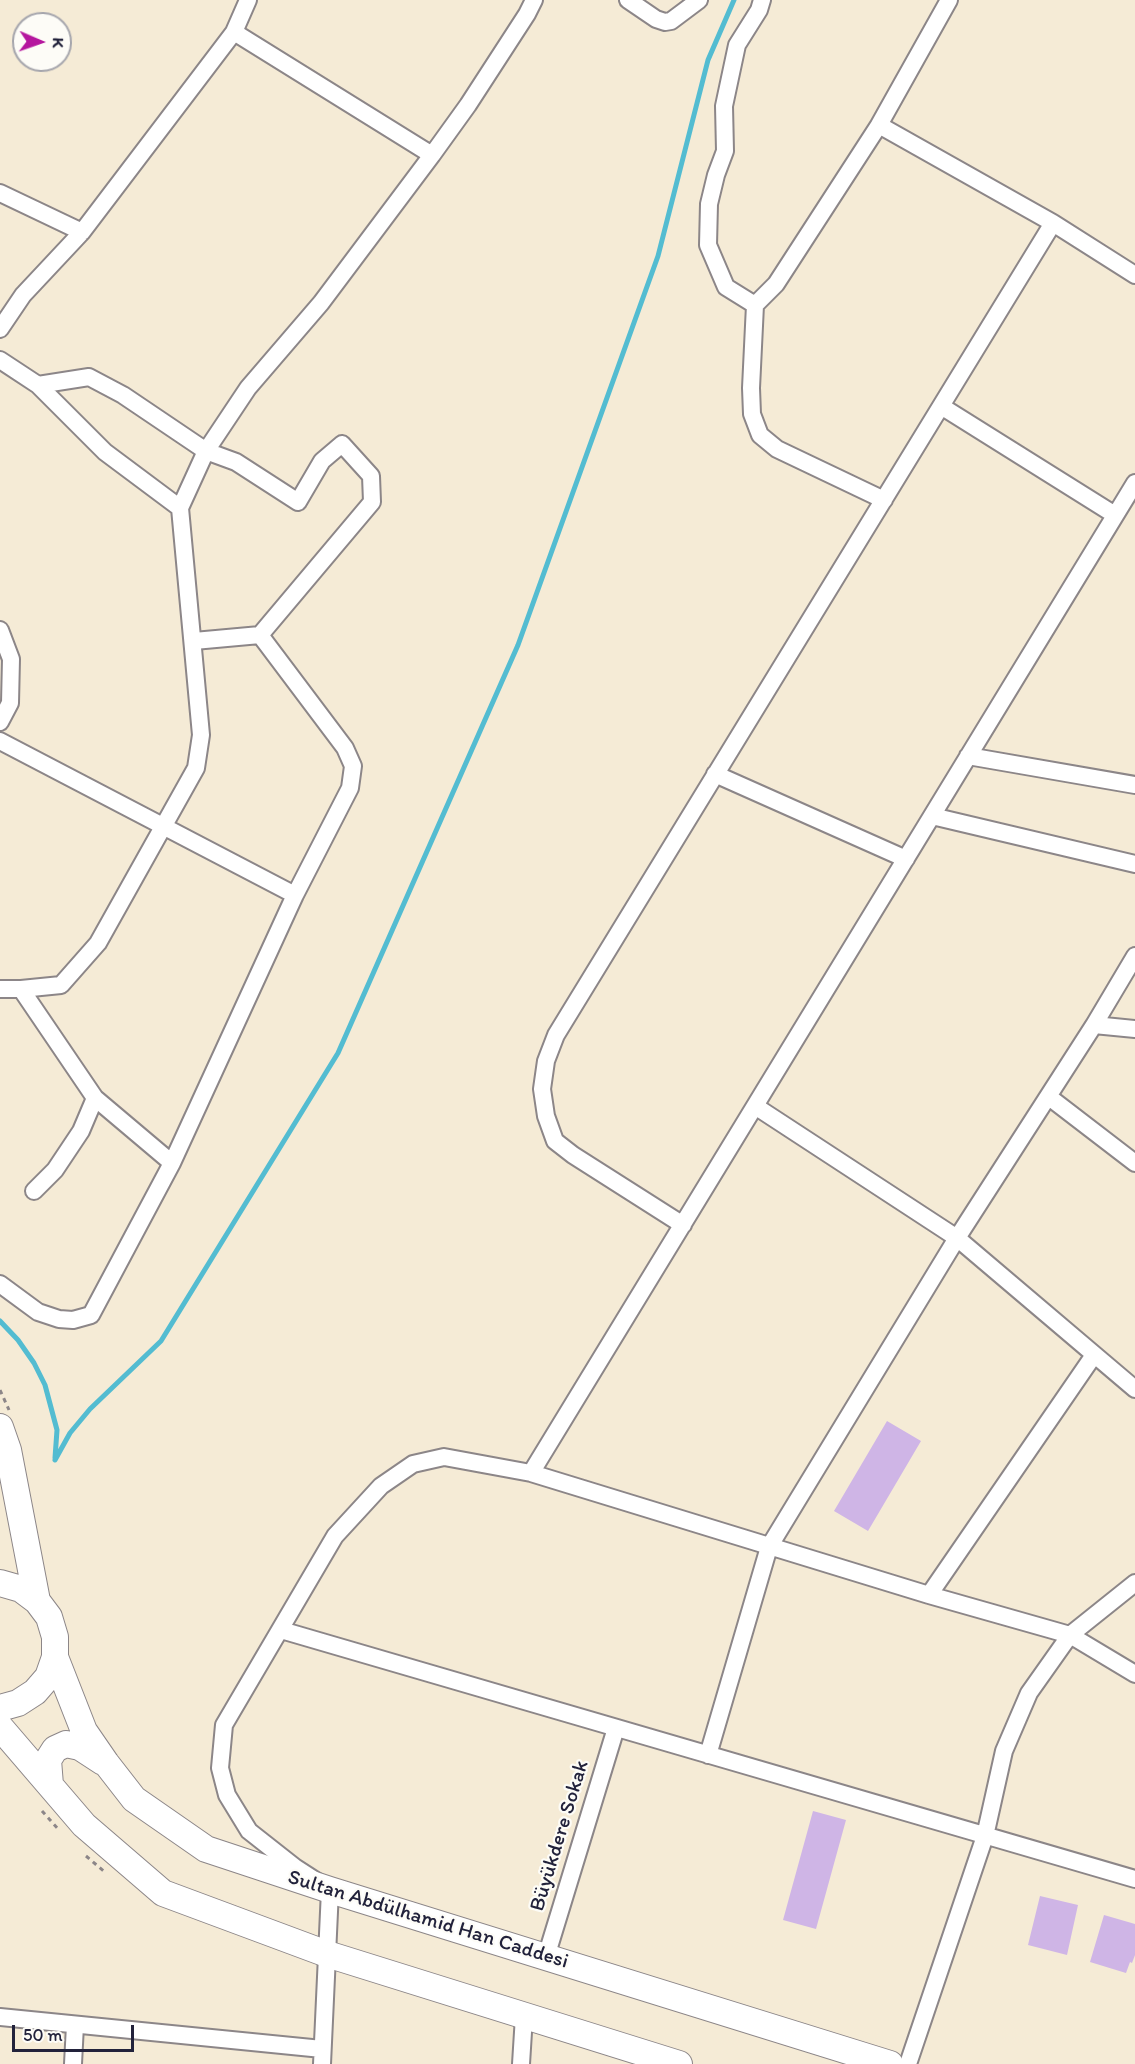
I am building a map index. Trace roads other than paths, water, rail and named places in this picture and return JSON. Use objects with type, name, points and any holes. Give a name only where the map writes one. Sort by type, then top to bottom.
[{"type":"main road","points":[[5,1421],[8,1450],[38,1601]]},
{"type":"main road","points":[[0,1530],[15,1523],[18,1501]]},
{"type":"main road","points":[[0,1583],[21,1589],[38,1601],[49,1617],[56,1637],[55,1657],[48,1677],[35,1692],[18,1704],[0,1708]]},
{"type":"main road","name":"Sultan Abdülhamid Han Caddesi","points":[[55,1657],[84,1731],[106,1764],[134,1799],[206,1849],[330,1890],[890,2064]]},
{"type":"main road","points":[[0,1728],[84,1825],[163,1893],[327,1954],[679,2064]]},
{"type":"main road","points":[[50,1785],[48,1760],[55,1749],[66,1744],[80,1747],[106,1764]]},
{"type":"street","points":[[0,329],[23,295],[82,232],[234,32],[248,0]]},
{"type":"street","points":[[0,989],[62,985],[98,943],[196,768],[201,735],[180,508],[206,451],[248,388],[321,303],[432,155],[468,105],[534,0]]},
{"type":"street","points":[[628,0],[656,19],[672,21],[699,0]]},
{"type":"street","points":[[884,500],[777,448],[760,435],[752,414],[754,305],[776,284],[879,125],[949,0]]},
{"type":"street","points":[[754,305],[726,287],[708,245],[709,204],[725,151],[724,106],[736,45],[757,3]]},
{"type":"street","points":[[234,32],[432,155]]},
{"type":"street","points":[[879,125],[1053,223],[1135,275]]},
{"type":"street","points":[[0,193],[82,232]]},
{"type":"street","points":[[682,1225],[555,1141],[546,1116],[542,1089],[546,1061],[556,1035],[1053,223]]},
{"type":"street","points":[[0,360],[38,385],[105,452],[180,508]]},
{"type":"street","points":[[38,385],[89,377],[123,395],[206,451],[236,462],[298,502],[322,461],[342,444],[371,476],[372,502],[260,635],[194,641]]},
{"type":"street","points":[[941,405],[1115,515]]},
{"type":"street","points":[[531,1473],[1135,483]]},
{"type":"street","points":[[0,630],[11,659],[10,703],[0,722]]},
{"type":"street","points":[[0,1284],[38,1312],[73,1320],[91,1315],[171,1163],[295,894],[350,788],[353,766],[345,748],[260,635]]},
{"type":"street","points":[[0,741],[295,894]]},
{"type":"street","points":[[968,756],[1135,785]]},
{"type":"street","points":[[715,774],[906,859]]},
{"type":"street","points":[[932,816],[1135,864]]},
{"type":"street","points":[[708,1755],[770,1547],[957,1238],[1049,1097],[1135,956]]},
{"type":"street","points":[[21,989],[95,1098],[171,1163]]},
{"type":"street","points":[[1094,1025],[1135,1029]]},
{"type":"street","points":[[1049,1097],[1135,1163]]},
{"type":"street","points":[[34,1191],[55,1170],[81,1131],[95,1098]]},
{"type":"street","points":[[755,1106],[957,1238],[1135,1389]]},
{"type":"street","points":[[929,1595],[1094,1355]]},
{"type":"street","points":[[0,2017],[322,2056],[330,1890],[296,1868],[249,1831],[227,1795],[220,1768],[224,1725],[335,1536],[381,1486],[413,1464],[444,1457],[531,1473],[929,1595],[1070,1635],[1135,1674]]},
{"type":"street","points":[[908,2064],[985,1836],[1004,1751],[1029,1693],[1070,1635],[1135,1583]]},
{"type":"street","points":[[281,1630],[1135,1879]]},
{"type":"street","name":"Büyükdere Sokak","points":[[546,1957],[616,1728]]},
{"type":"street","points":[[521,2064],[524,2016]]},
{"type":"street","points":[[73,2064],[75,2025]]},
{"type":"waterway","points":[[55,1460],[70,1433],[90,1409],[161,1341],[338,1053],[518,645],[658,256],[708,60],[734,0]]},
{"type":"waterway","points":[[0,1321],[18,1340],[34,1363],[45,1385],[57,1430],[55,1458]]}]
